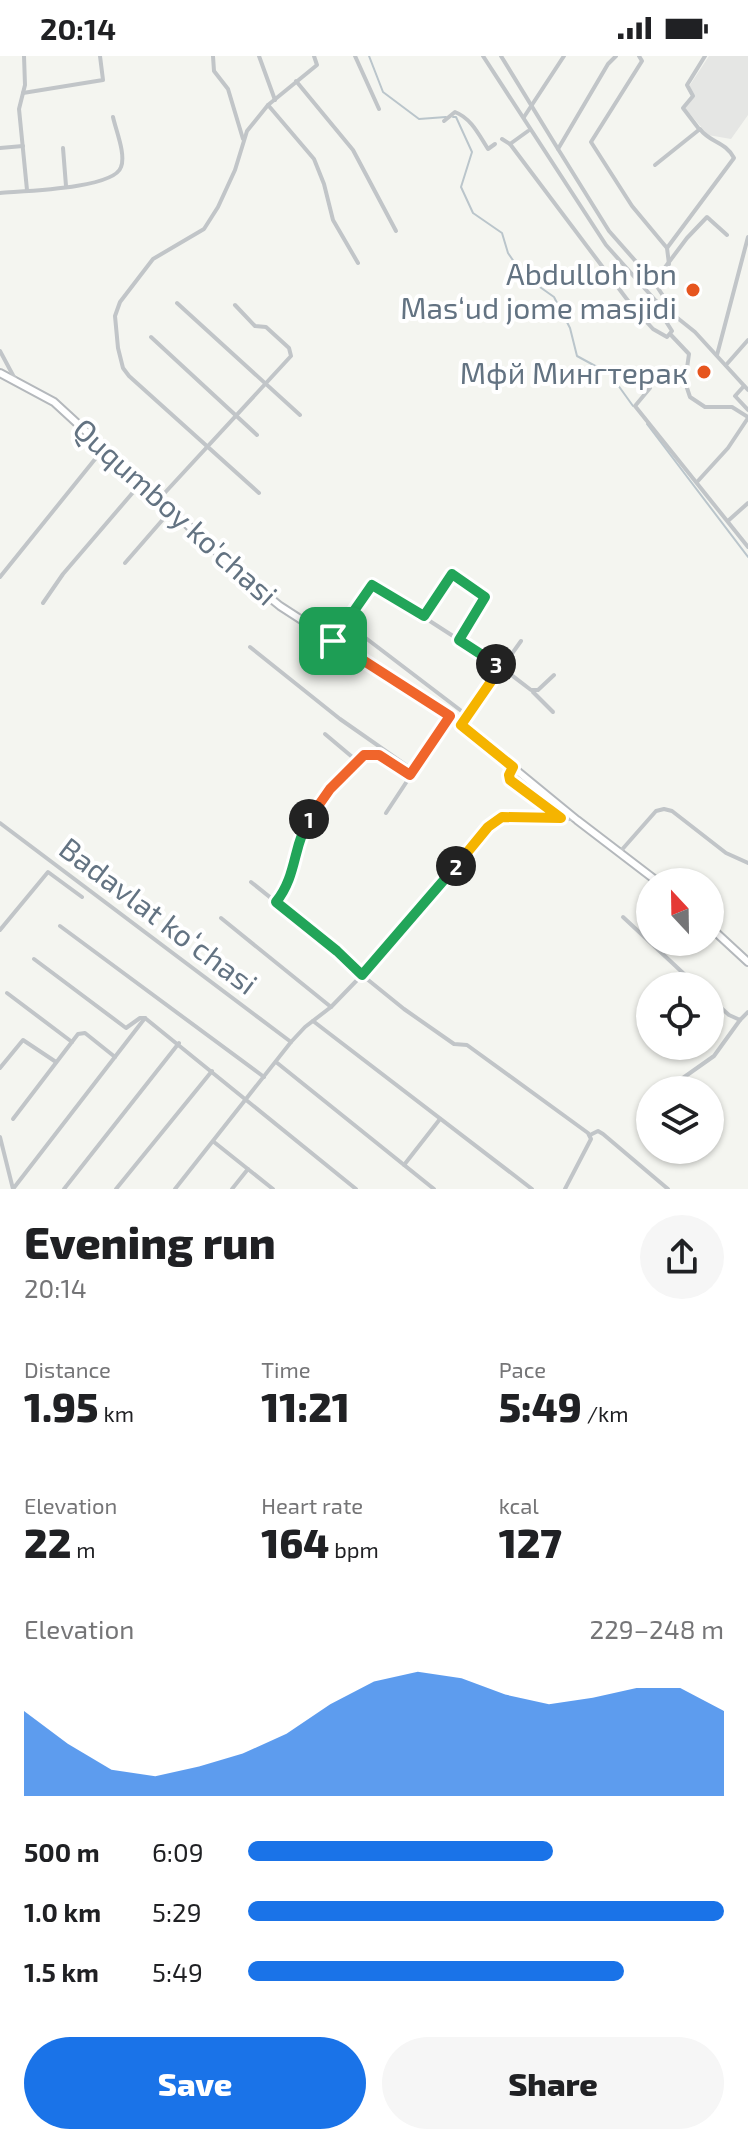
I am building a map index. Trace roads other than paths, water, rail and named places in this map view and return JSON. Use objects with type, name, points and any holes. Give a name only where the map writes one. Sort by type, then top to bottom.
[{"type":"main road","name":"Ququmboy ko'chasi","points":[[0,373],[54,402],[280,606],[450,716],[639,868]]},
{"type":"main road","points":[[724,940],[748,962]]},
{"type":"street","points":[[24,56],[23,93],[19,109],[27,190]]},
{"type":"street","points":[[23,93],[103,80],[100,56]]},
{"type":"street","points":[[213,56],[214,71],[228,89],[243,139]]},
{"type":"street","points":[[259,56],[275,100]]},
{"type":"street","points":[[259,493],[123,368],[118,348],[116,308],[157,255],[204,229],[235,170],[243,139],[268,105],[317,65],[314,56]]},
{"type":"street","points":[[355,56],[379,109]]},
{"type":"street","points":[[483,56],[606,245],[661,305],[717,355],[746,388],[735,396],[748,410]]},
{"type":"street","points":[[501,56],[609,231],[654,282],[676,316]]},
{"type":"street","points":[[524,117],[564,56]]},
{"type":"street","points":[[558,149],[608,64],[616,56]]},
{"type":"street","points":[[639,56],[642,61],[591,142],[632,206],[667,248],[669,264]]},
{"type":"street","points":[[667,248],[734,162],[726,146],[707,139],[683,108],[693,96],[687,85],[705,56]]},
{"type":"street","points":[[296,81],[353,150],[396,231]]},
{"type":"street","points":[[268,105],[314,159],[333,220],[358,263]]},
{"type":"street","points":[[444,121],[455,112],[459,113],[471,122],[488,149],[495,144]]},
{"type":"street","points":[[0,193],[109,179],[121,169],[122,159],[113,117]]},
{"type":"street","points":[[655,165],[700,129]]},
{"type":"street","points":[[510,144],[528,131]]},
{"type":"street","points":[[502,139],[510,144],[632,306],[653,329],[665,337],[671,335]]},
{"type":"street","points":[[0,148],[23,146]]},
{"type":"street","points":[[63,148],[66,186]]},
{"type":"street","points":[[654,282],[708,216],[727,235]]},
{"type":"street","points":[[717,355],[748,237]]},
{"type":"street","points":[[177,303],[300,415]]},
{"type":"street","points":[[160,498],[291,353],[266,327],[255,326],[235,305]]},
{"type":"street","points":[[661,305],[660,312],[669,323],[671,335],[689,354],[685,382],[690,397],[705,407],[732,407],[748,418],[728,448],[696,482]]},
{"type":"street","points":[[151,337],[257,435]]},
{"type":"street","points":[[726,365],[748,340]]},
{"type":"street","points":[[0,351],[15,379]]},
{"type":"street","points":[[650,388],[635,406],[748,547]]},
{"type":"street","points":[[0,577],[104,447]]},
{"type":"street","points":[[43,603],[63,574],[142,481]]},
{"type":"street","points":[[729,521],[748,503]]},
{"type":"street","points":[[125,563],[172,509]]},
{"type":"street","points":[[0,561],[7,567]]},
{"type":"street","points":[[424,616],[450,575],[476,590],[485,598],[459,640]]},
{"type":"street","points":[[333,641],[374,585],[501,667],[553,712]]},
{"type":"street","points":[[346,623],[468,716]]},
{"type":"street","points":[[461,725],[521,641]]},
{"type":"street","points":[[250,647],[412,772]]},
{"type":"street","points":[[531,690],[538,690],[554,675]]},
{"type":"street","points":[[386,813],[450,716]]},
{"type":"street","points":[[325,734],[357,761]]},
{"type":"street","points":[[276,902],[289,885],[306,825],[320,802],[357,761],[364,755],[375,753],[412,772]]},
{"type":"street","points":[[513,767],[510,780],[520,792],[561,818]]},
{"type":"street","points":[[619,853],[656,811],[664,809],[672,811],[726,853],[748,863]]},
{"type":"street","points":[[175,1189],[291,1042],[362,975],[494,821],[510,815],[577,820]]},
{"type":"street","name":"Badavlat koʻchasi","points":[[0,823],[291,1042]]},
{"type":"street","points":[[0,930],[48,872],[82,897]]},
{"type":"street","points":[[251,882],[362,975],[454,1044],[467,1045],[590,1135]]},
{"type":"street","points":[[623,917],[682,972]]},
{"type":"street","points":[[221,918],[331,1007]]},
{"type":"street","points":[[60,926],[264,1078]]},
{"type":"street","points":[[34,959],[126,1028],[145,1018],[356,1189]]},
{"type":"street","points":[[7,993],[72,1042]]},
{"type":"street","points":[[724,1011],[740,1020]]},
{"type":"street","points":[[686,1076],[714,1056],[748,1012]]},
{"type":"street","points":[[13,1189],[145,1018]]},
{"type":"street","points":[[313,1021],[532,1189]]},
{"type":"street","points":[[13,1119],[78,1034],[85,1033],[115,1057]]},
{"type":"street","points":[[0,1068],[23,1040],[56,1062]]},
{"type":"street","points":[[64,1189],[179,1043]]},
{"type":"street","points":[[276,1062],[434,1189]]},
{"type":"street","points":[[116,1189],[212,1071]]},
{"type":"street","points":[[404,1165],[440,1119]]},
{"type":"street","points":[[565,1189],[590,1135],[598,1131],[668,1189]]},
{"type":"street","points":[[0,1137],[13,1189]]},
{"type":"street","points":[[214,1142],[273,1189]]},
{"type":"street","points":[[232,1189],[248,1168]]},
{"type":"street","points":[[69,1183],[76,1189]]},
{"type":"waterway","points":[[369,56],[383,92],[419,119],[446,117]]},
{"type":"waterway","points":[[453,117],[456,117],[472,152],[461,187],[473,213],[502,233],[508,253],[523,275],[554,297],[570,328],[577,356],[610,374],[633,406]]},
{"type":"waterway","points":[[647,424],[748,557]]},
{"type":"place","name":"Abdulloh ibn Mas‘ud jome masjidi","points":[[693,290]]},
{"type":"place","name":"Мфй Мингтерак","points":[[704,372]]}]
